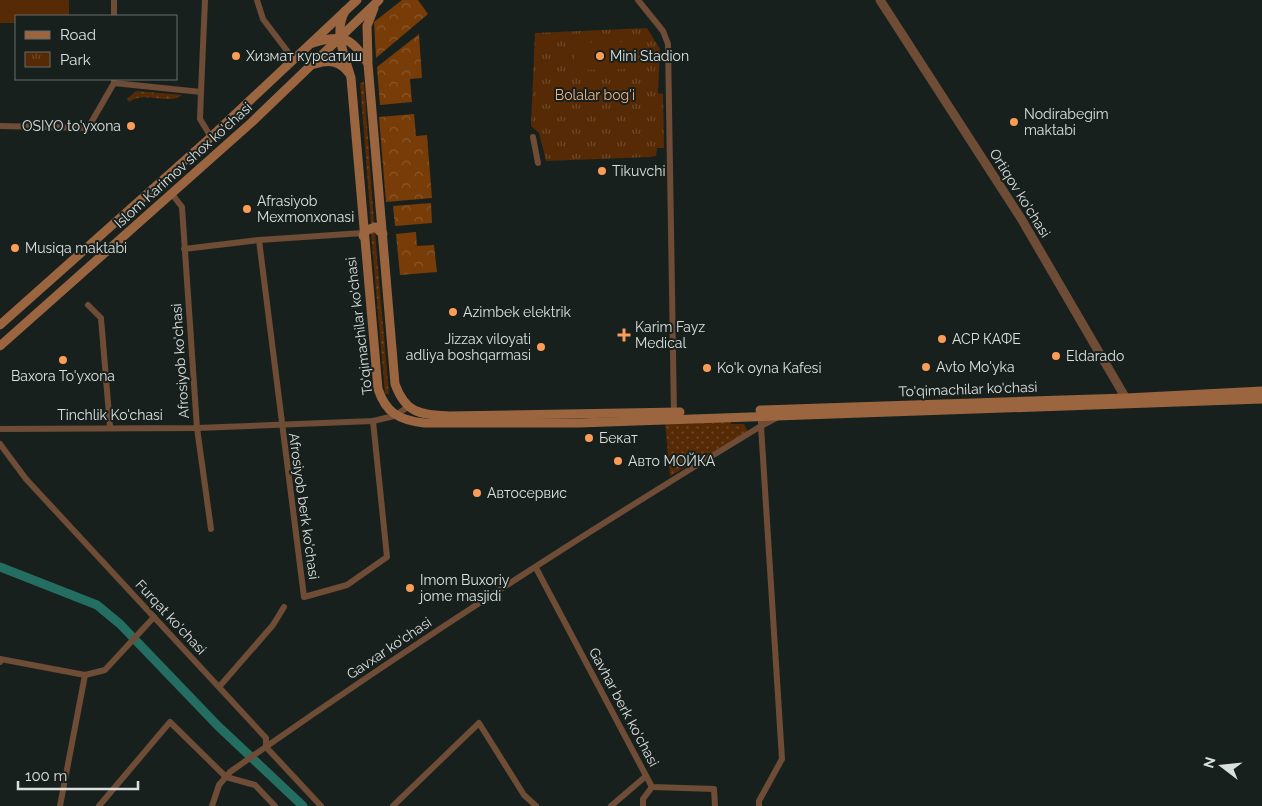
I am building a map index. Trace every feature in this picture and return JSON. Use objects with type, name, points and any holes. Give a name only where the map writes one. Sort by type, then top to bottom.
[{"type":"main road","name":"Islom Karimov shox ko'chasi","points":[[0,325],[211,137],[357,0]]},
{"type":"main road","name":"Islom Karimov shox ko'chasi","points":[[0,346],[172,194],[313,65],[378,1]]},
{"type":"main road","points":[[368,64],[367,26],[378,1]]},
{"type":"main road","name":"To'qimachilar ko'chasi","points":[[345,11],[339,23],[340,38],[351,78],[363,235],[378,389],[382,402],[394,416],[424,423],[579,423],[674,415]]},
{"type":"main road","name":"To'qimachilar ko'chasi","points":[[340,38],[354,43],[368,64],[395,384],[399,395],[408,407],[426,415],[674,415],[1262,399]]},
{"type":"main road","points":[[312,43],[340,38]]},
{"type":"main road","points":[[313,65],[332,61],[345,69],[351,78]]},
{"type":"main road","points":[[363,235],[370,228],[380,229],[383,234]]},
{"type":"main road","name":"To'qimachilar ko'chasi","points":[[761,413],[781,416],[1128,402],[1262,391]]},
{"type":"street","points":[[114,0],[114,15]]},
{"type":"street","points":[[204,0],[200,119],[211,137]]},
{"type":"street","points":[[257,0],[262,19],[294,60]]},
{"type":"street","points":[[638,0],[663,31],[668,44],[674,415]]},
{"type":"street","name":"Ortiqov ko'chasi","points":[[880,0],[1022,220],[1128,402]]},
{"type":"street","points":[[0,126],[88,128],[114,81],[201,92]]},
{"type":"street","points":[[533,137],[538,163]]},
{"type":"street","name":"Afrosiyob ko'chasi","points":[[172,194],[182,207],[197,428],[211,529]]},
{"type":"street","points":[[184,249],[259,240],[363,235]]},
{"type":"street","name":"Afrosiyob berk ko'chasi","points":[[259,240],[281,424],[304,597],[347,585],[387,557],[373,421],[281,424]]},
{"type":"street","points":[[88,305],[101,318],[110,427]]},
{"type":"street","points":[[373,421],[394,416],[408,407]]},
{"type":"street","points":[[759,806],[758,801],[782,759],[761,413]]},
{"type":"street","name":"Gavxar ko'chasi","points":[[212,806],[219,786],[226,777],[266,747],[618,512],[781,416]]},
{"type":"street","name":"Tinchlik Ko'chasi","points":[[0,429],[197,428],[281,424]]},
{"type":"street","name":"Furqat ko'chasi","points":[[0,444],[26,479],[266,738],[266,747],[321,806]]},
{"type":"street","name":"Gavhar berk ko'chasi","points":[[536,568],[652,787],[714,789],[715,806]]},
{"type":"street","points":[[219,687],[273,625],[284,607]]},
{"type":"street","points":[[0,662],[0,659],[85,675],[104,670],[154,617]]},
{"type":"street","points":[[60,806],[85,675]]},
{"type":"street","points":[[99,806],[170,722],[226,777],[255,784],[275,806]]},
{"type":"street","points":[[393,806],[479,723],[524,795],[536,806]]},
{"type":"street","points":[[611,806],[646,776]]},
{"type":"street","points":[[643,806],[643,799],[652,787]]},
{"type":"green space","points":[[0,0],[69,0],[69,15],[15,15],[15,23],[0,23]]},
{"type":"green space","points":[[402,0],[418,0],[428,14],[376,58],[374,22]]},
{"type":"green space","name":"Bolalar bog'i","points":[[647,28],[660,49],[658,93],[663,94],[664,148],[657,148],[656,156],[651,157],[546,161],[539,133],[531,126],[535,33]]},
{"type":"green space","points":[[419,34],[422,78],[410,79],[412,102],[380,105],[377,67]]},
{"type":"green space","name":"Mini Stadion","points":[[626,42],[626,69],[574,70],[574,43]]},
{"type":"green space","points":[[364,82],[374,223],[371,223],[360,83]]},
{"type":"green space","points":[[136,91],[182,95],[170,99],[142,97],[129,102],[127,99]]},
{"type":"green space","points":[[414,114],[416,136],[427,135],[432,198],[386,202],[379,117]]},
{"type":"green space","points":[[431,203],[432,223],[395,226],[393,206]]},
{"type":"green space","points":[[416,232],[417,246],[434,245],[437,272],[400,275],[396,234]]},
{"type":"green space","points":[[371,233],[375,233],[389,394],[385,394]]},
{"type":"green space","points":[[731,420],[731,424],[744,424],[748,432],[670,476],[665,422]]},
{"type":"waterway","points":[[0,567],[97,605],[120,624],[218,726],[303,806]]},
{"type":"place","name":"Хизмат курсатиш","points":[[236,56]]},
{"type":"place","name":"Mini Stadion","points":[[600,56]]},
{"type":"place","name":"Nodirabegim maktabi","points":[[1014,122]]},
{"type":"place","name":"OSIYO to'yxona","points":[[131,126]]},
{"type":"place","name":"Tikuvchi","points":[[602,171]]},
{"type":"place","name":"Afrasiyob Mexmonxonasi","points":[[247,209]]},
{"type":"place","name":"Musiqa maktabi","points":[[15,248]]},
{"type":"place","name":"Azimbek elektrik","points":[[453,312]]},
{"type":"place","name":"Karim Fayz Medical","points":[[624,335]]},
{"type":"place","name":"АСР КАФЕ","points":[[942,339]]},
{"type":"place","name":"Jizzax viloyati adliya boshqarmasi","points":[[541,347]]},
{"type":"place","name":"Eldarado","points":[[1056,356]]},
{"type":"place","name":"Baxora To'yxona","points":[[63,360]]},
{"type":"place","name":"Avto Mo'yka","points":[[926,367]]},
{"type":"place","name":"Ko'k oyna Kafesi","points":[[707,368]]},
{"type":"place","name":"Бекат","points":[[589,438]]},
{"type":"place","name":"Авто МОЙКА","points":[[618,461]]},
{"type":"place","name":"Автосервис","points":[[477,493]]},
{"type":"place","name":"Imom Buxoriy jome masjidi","points":[[410,588]]}]
